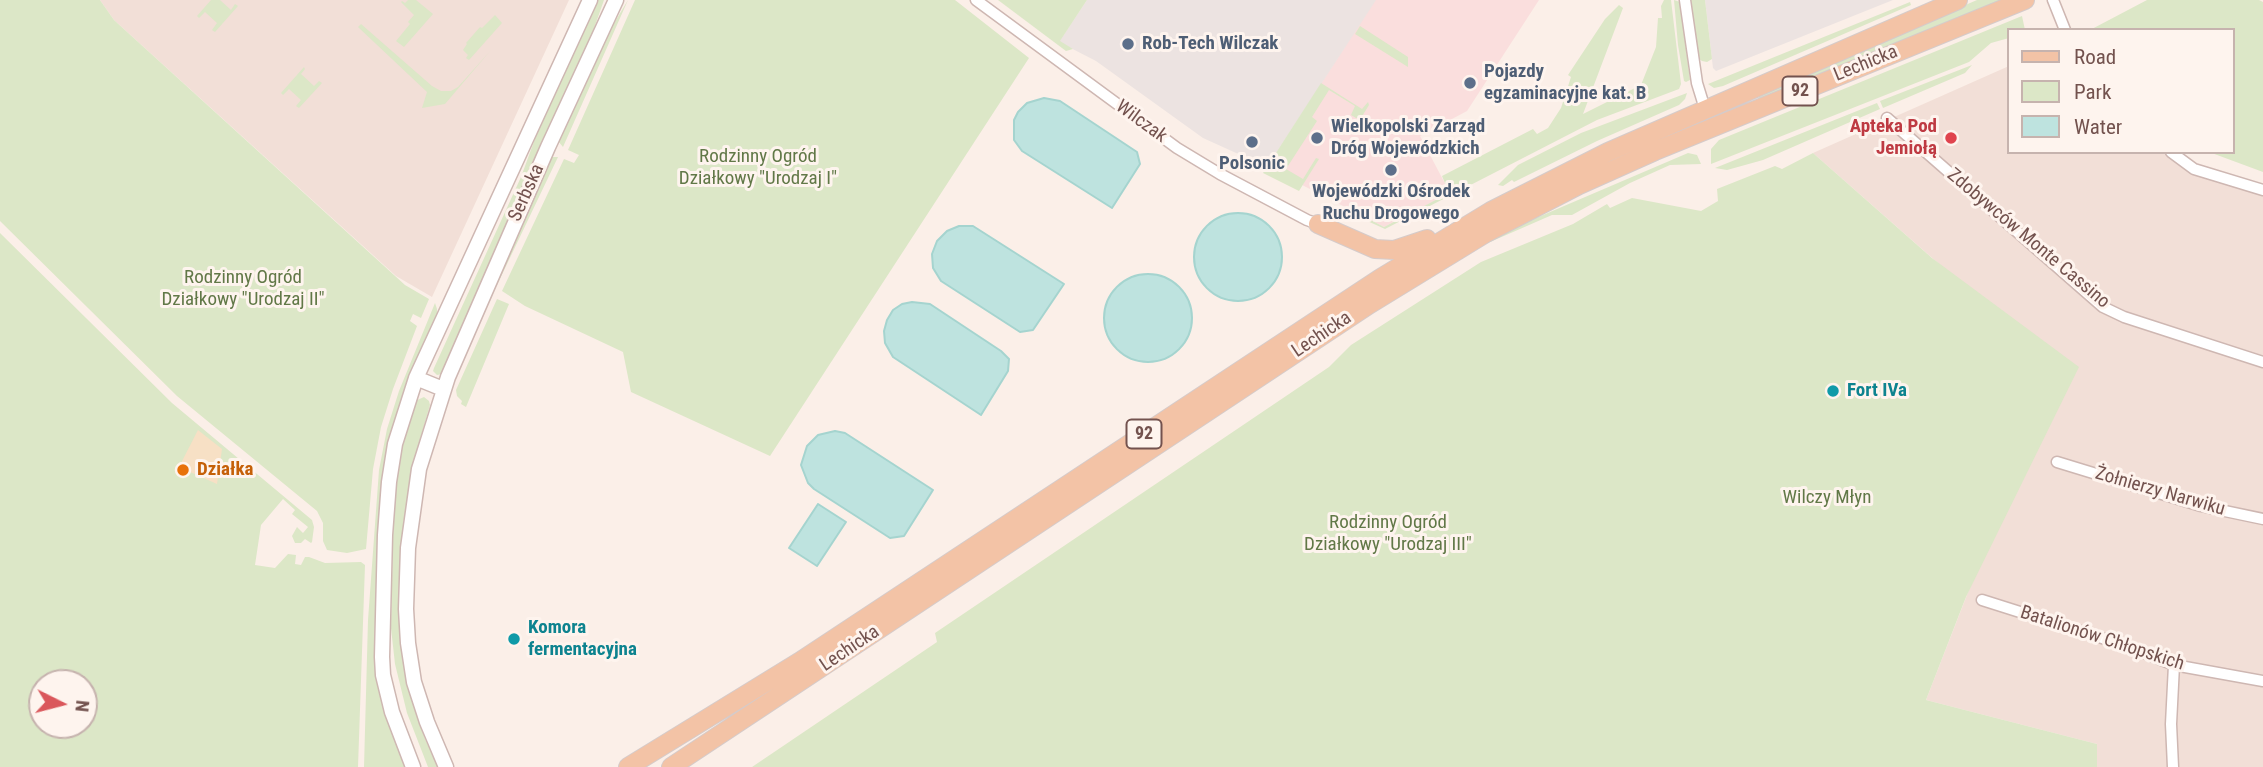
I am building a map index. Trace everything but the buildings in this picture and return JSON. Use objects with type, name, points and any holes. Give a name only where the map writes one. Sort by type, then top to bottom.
[{"type":"main road","name":"Lechicka","points":[[628,767],[820,649],[1367,286],[1491,211],[1608,152],[1958,0]]},
{"type":"main road","name":"Lechicka","points":[[671,767],[1370,304],[1486,233],[1579,185],[1655,151],[2025,0]]},
{"type":"main road","points":[[1318,223],[1368,247],[1394,250],[1416,244],[1491,211]]},
{"type":"street","name":"Serbska","points":[[413,767],[397,728],[387,693],[382,638],[385,535],[391,469],[401,422],[416,378],[590,0]]},
{"type":"street","name":"Serbska","points":[[446,767],[414,682],[406,609],[408,548],[414,495],[426,442],[443,389],[527,194],[616,0]]},
{"type":"street","name":"Wilczak","points":[[976,0],[1186,154],[1307,220],[1318,223]]},
{"type":"street","points":[[1685,0],[1697,83],[1705,109]]},
{"type":"street","points":[[2053,0],[2064,28]]},
{"type":"street","name":"Zdobywców Monte Cassino","points":[[1888,118],[2104,307],[2124,317],[2263,362]]},
{"type":"street","points":[[2174,154],[2194,169],[2263,190]]},
{"type":"street","points":[[416,378],[443,389]]},
{"type":"street","name":"Żołnierzy Narwiku","points":[[2057,462],[2201,506],[2263,519]]},
{"type":"street","name":"Batalionów Chłopskich","points":[[1982,600],[2174,664],[2263,681]]},
{"type":"street","points":[[2173,767],[2171,724],[2174,664]]},
{"type":"shaded area","points":[[100,0],[569,0],[432,297],[396,276],[114,20]]},
{"type":"shaded area","points":[[1087,0],[1376,0],[1267,167],[1203,138],[1096,61],[1059,42]]},
{"type":"shaded area","name":"Wojewódzki Ośrodek Ruchu Drogowego","points":[[1375,0],[1539,0],[1467,111],[1420,136],[1450,193],[1384,227],[1267,167]]},
{"type":"shaded area","points":[[1705,0],[1893,0],[1716,71],[1713,68]]},
{"type":"shaded area","points":[[2008,66],[2008,154],[2175,154],[2194,169],[2263,190],[2263,767],[2097,767],[2097,744],[1926,700],[2056,367],[1813,153]]},
{"type":"green space","name":"Rodzinny Ogród Działkowy \"Urodzaj II\"","points":[[0,0],[100,0],[114,20],[405,285],[429,299],[421,318],[413,314],[410,321],[417,326],[381,427],[373,469],[366,549],[347,553],[327,550],[323,541],[323,523],[317,511],[177,396],[0,221]]},
{"type":"green space","points":[[211,0],[220,0],[231,10],[235,4],[238,6],[215,32],[212,30],[217,23],[205,12],[199,18],[197,16]]},
{"type":"green space","points":[[416,0],[433,14],[404,47],[396,41],[414,15],[401,2]]},
{"type":"green space","points":[[598,0],[604,0],[591,37],[517,198],[442,374],[437,375],[433,371],[434,368],[521,177],[543,117]]},
{"type":"green space","points":[[628,0],[563,147],[558,141],[610,30]]},
{"type":"green space","name":"Rodzinny Ogród Działkowy \"Urodzaj I\"","points":[[635,0],[955,0],[1029,58],[770,456],[631,392],[623,352],[525,306],[502,291],[564,159],[574,163],[579,155],[568,150]]},
{"type":"green space","points":[[998,0],[1087,0],[1060,41],[1073,49],[1066,51]]},
{"type":"green space","points":[[1664,0],[1671,0],[1681,84],[1679,89],[1597,120],[1385,229],[1354,215],[1354,211],[1384,227],[1449,193],[1442,176],[1533,129],[1537,134],[1548,128],[1561,108],[1571,77],[1568,75],[1605,19],[1619,5],[1623,8],[1583,114],[1641,85],[1656,47],[1658,18],[1662,18],[1661,6]]},
{"type":"green space","points":[[1674,0],[1680,2],[1690,80],[1686,82],[1678,45]]},
{"type":"green space","points":[[1691,0],[1705,0],[1712,59],[1707,62],[1698,58]]},
{"type":"green space","points":[[1977,0],[2003,0],[1760,99],[1758,97],[1771,89]]},
{"type":"green space","points":[[2147,0],[2263,2],[2263,172],[2214,154],[2235,154],[2235,28],[2094,28]]},
{"type":"green space","points":[[1910,2],[1911,5],[1723,86],[1714,88],[1708,84]]},
{"type":"green space","points":[[495,15],[502,23],[469,60],[463,50],[466,43]]},
{"type":"green space","points":[[2022,16],[2025,28],[2008,28],[2008,38],[1991,43],[1969,62],[1711,164],[1711,149],[1719,140]]},
{"type":"green space","points":[[361,24],[441,91],[451,91],[458,87],[491,50],[445,104],[422,108],[427,92],[358,27]]},
{"type":"green space","points":[[1360,26],[1408,57],[1408,67],[1355,34]]},
{"type":"green space","points":[[1972,65],[1965,73],[1883,108],[1880,101]]},
{"type":"green space","points":[[304,67],[301,74],[314,86],[319,81],[322,83],[299,108],[296,106],[301,100],[289,89],[283,95],[281,93]]},
{"type":"green space","points":[[1321,83],[1362,109],[1368,102],[1369,105],[1361,118],[1356,118],[1351,115],[1355,106],[1329,90],[1312,117],[1317,121],[1286,169],[1303,179],[1316,158],[1319,159],[1299,191],[1263,173]]},
{"type":"green space","points":[[1687,93],[1679,105],[1514,182],[1512,180],[1503,186],[1498,185],[1518,165],[1581,133]]},
{"type":"green space","points":[[1877,103],[1880,109],[1763,160],[1727,170],[1715,168]]},
{"type":"green space","points":[[1688,153],[1697,155],[1701,164],[1670,165],[1630,183],[1572,215],[1552,215],[1481,246],[1529,221]]},
{"type":"green space","points":[[1813,153],[1932,258],[2079,367],[1966,597],[1926,700],[2097,744],[2097,767],[752,767],[937,642],[935,633],[1329,367],[1351,345],[1481,262],[1573,224],[1607,204],[1610,208],[1632,198],[1701,211],[1718,201],[1717,189],[1775,166],[1782,169]]},
{"type":"green space","points":[[551,157],[558,157],[497,285],[496,284]]},
{"type":"green space","points":[[0,233],[172,403],[312,520],[312,542],[305,539],[301,543],[295,543],[292,536],[297,527],[303,533],[308,527],[292,514],[295,510],[283,499],[261,525],[255,565],[275,568],[288,554],[296,555],[295,564],[301,565],[305,557],[309,557],[325,563],[361,562],[365,565],[358,767],[0,767]]},
{"type":"green space","points":[[497,299],[509,304],[466,407],[461,404],[456,390]]},
{"type":"green space","points":[[435,303],[437,316],[409,377],[392,430],[380,511],[376,670],[388,722],[405,767],[364,767],[368,620],[379,470],[387,429],[399,391]]},
{"type":"green space","points":[[424,397],[430,405],[414,460],[403,525],[400,628],[412,698],[425,739],[438,767],[428,767],[407,713],[395,664],[391,628],[397,467],[415,401]]},
{"type":"sand","points":[[198,430],[222,449],[217,484],[179,467]]},
{"type":"water","points":[[1044,98],[1060,101],[1137,152],[1140,164],[1112,208],[1022,151],[1014,140],[1014,120],[1018,112],[1027,103]]},
{"type":"water","points":[[1238,213],[1255,216],[1269,226],[1279,240],[1282,257],[1279,274],[1269,288],[1255,298],[1238,301],[1221,298],[1207,288],[1197,274],[1194,257],[1197,240],[1207,226],[1221,216]]},
{"type":"water","points":[[959,226],[973,226],[1064,284],[1033,330],[1020,332],[941,281],[933,268],[932,254],[937,241],[947,231]]},
{"type":"water","points":[[1148,274],[1165,278],[1179,287],[1188,301],[1192,318],[1188,335],[1179,349],[1165,358],[1148,362],[1131,358],[1117,349],[1108,335],[1104,318],[1108,301],[1117,287],[1131,278]]},
{"type":"water","points":[[912,302],[930,304],[1009,359],[1008,371],[981,415],[893,357],[885,343],[887,320],[893,310]]},
{"type":"water","points":[[835,431],[845,433],[933,490],[904,536],[890,538],[808,483],[801,465],[807,446],[818,435]]},
{"type":"water","points":[[818,504],[846,522],[817,566],[789,548]]},
{"type":"place","name":"Rob-Tech Wilczak","points":[[1128,44]]},
{"type":"place","name":"Pojazdy egzaminacyjne kat. B","points":[[1470,83]]},
{"type":"place","name":"Wielkopolski Zarząd Dróg Wojewódzkich","points":[[1317,138]]},
{"type":"place","name":"Apteka Pod Jemiołą","points":[[1951,138]]},
{"type":"place","name":"Polsonic","points":[[1252,142]]},
{"type":"place","name":"Wojewódzki Ośrodek Ruchu Drogowego","points":[[1391,170]]},
{"type":"place","name":"Fort IVa","points":[[1833,391]]},
{"type":"place","name":"Działka","points":[[183,470]]},
{"type":"place","name":"Komora fermentacyjna","points":[[514,639]]},
{"type":"park label","name":"Wilczy Młyn","points":[[1827,498]]},
{"type":"park label","name":"Rodzinny Ogród Działkowy \"Urodzaj III\"","points":[[1388,534]]}]
